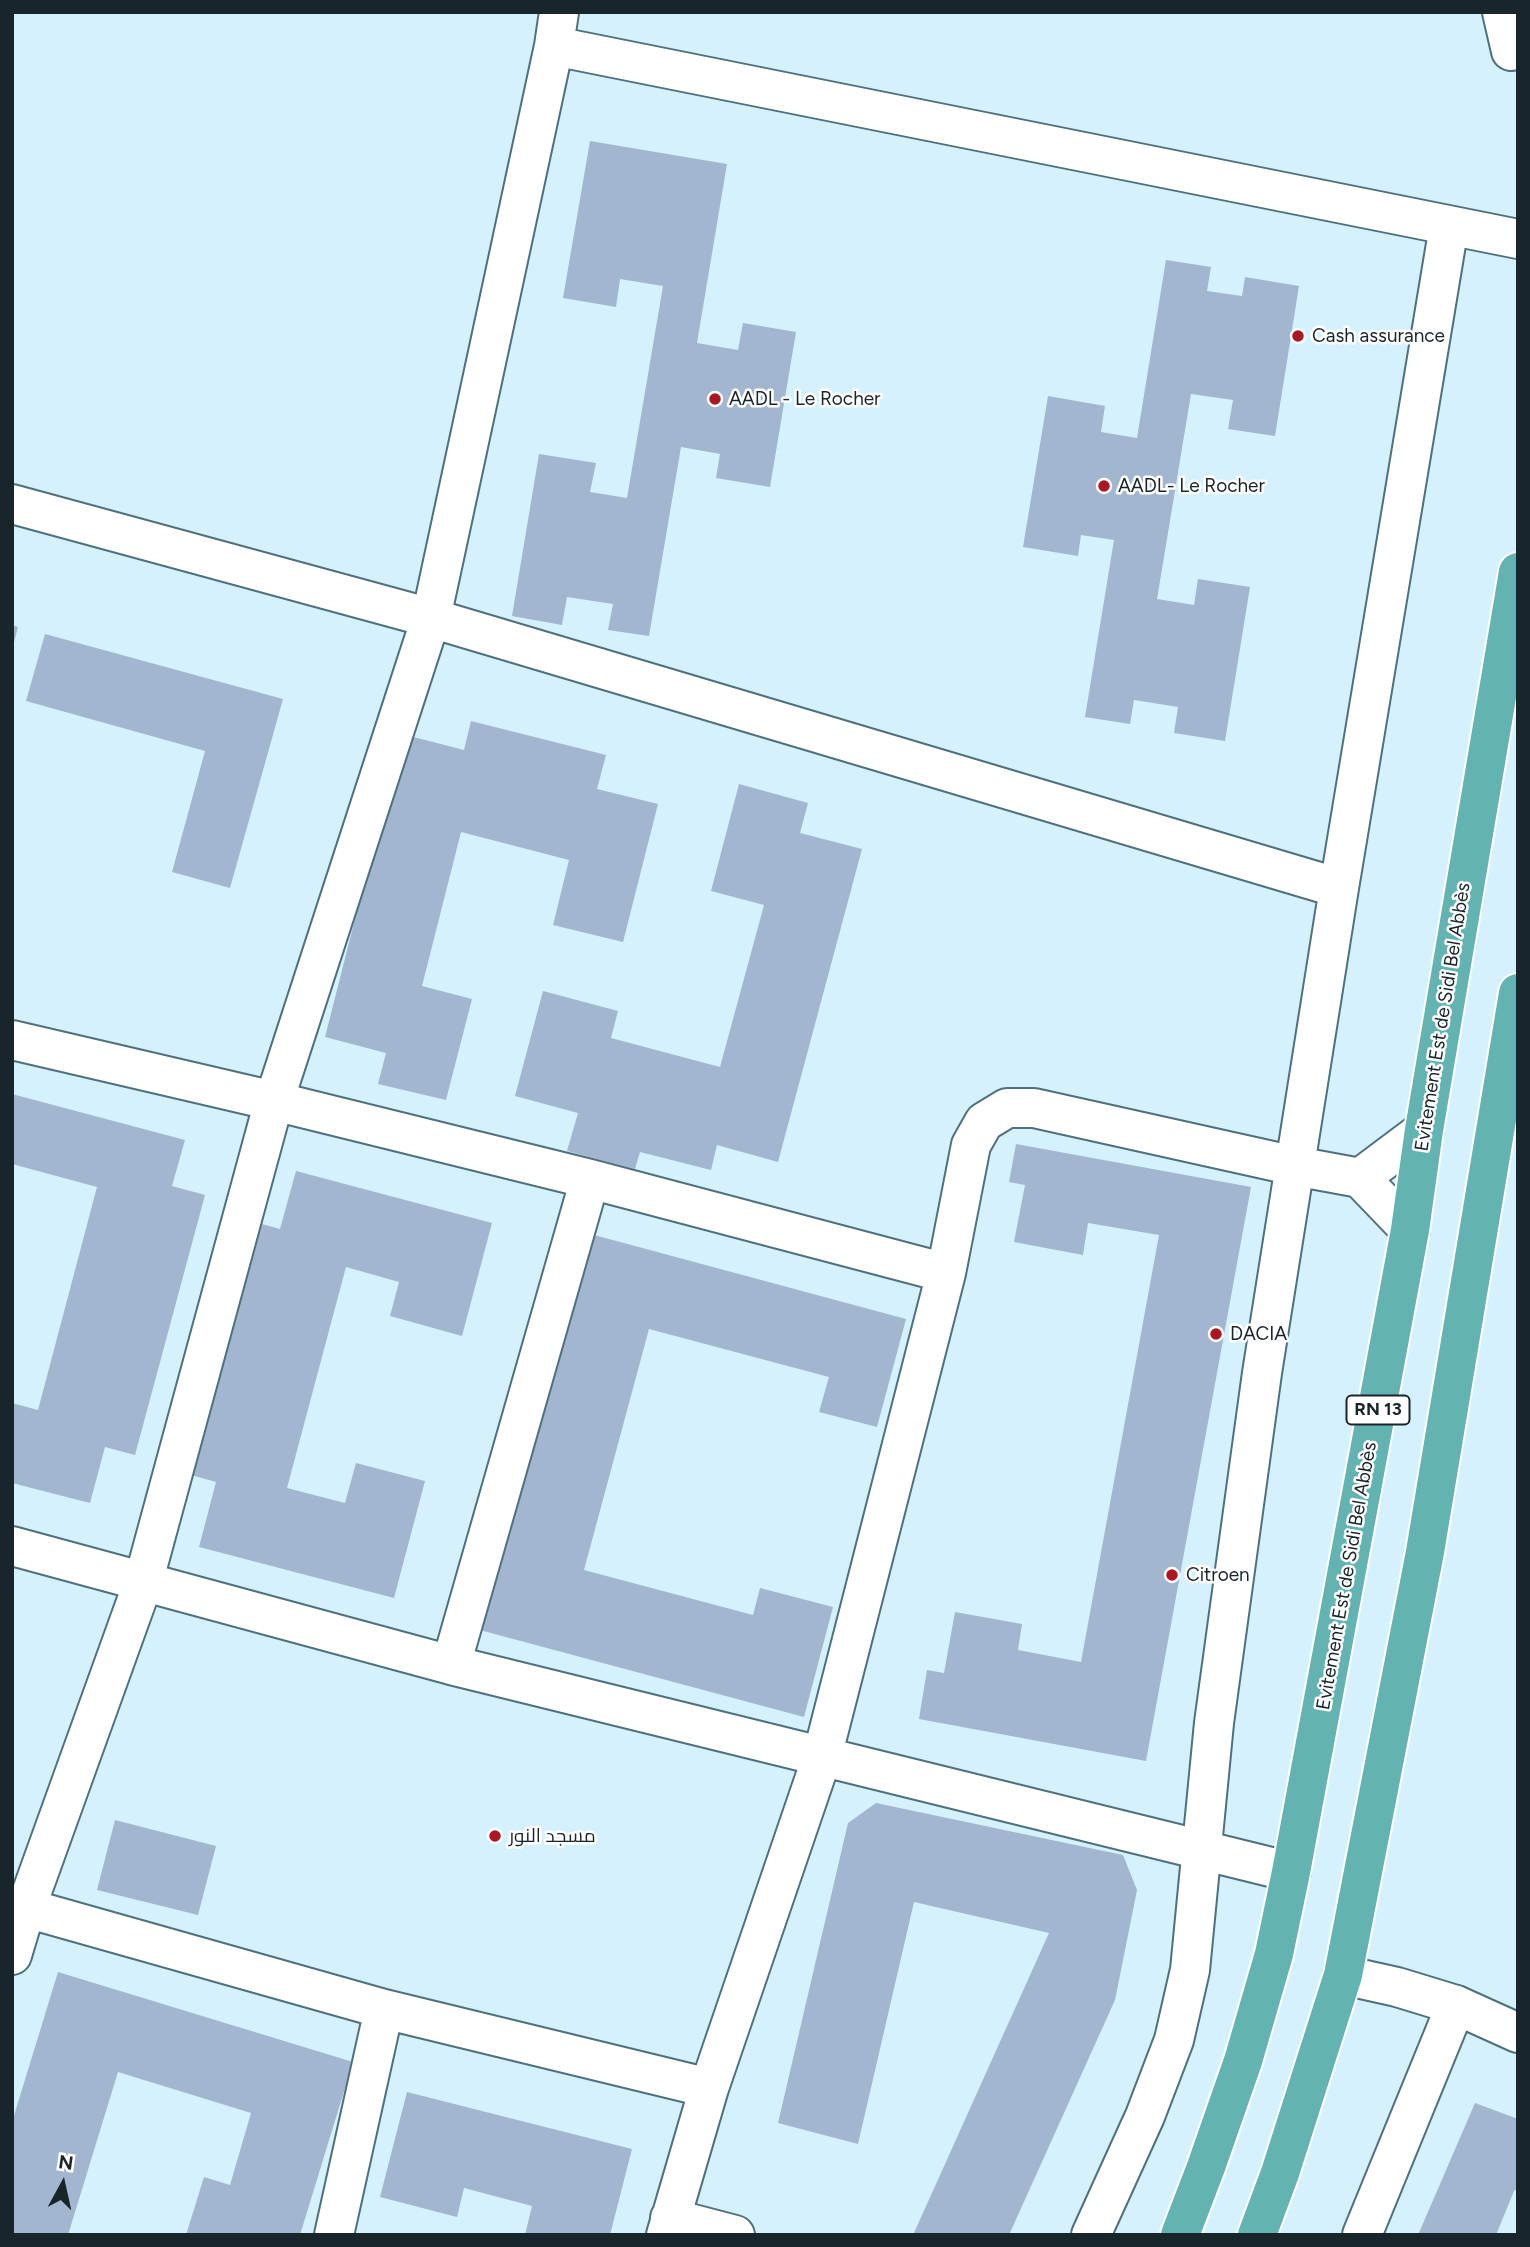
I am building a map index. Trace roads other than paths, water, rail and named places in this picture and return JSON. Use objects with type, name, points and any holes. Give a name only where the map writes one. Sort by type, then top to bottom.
[{"type":"highway","name":"Evitement Est de Sidi Bel Abbès","points":[[1180,2235],[1243,2061],[1274,1954],[1291,1872],[1410,1230],[1424,1130],[1518,572]]},
{"type":"highway","points":[[1257,2235],[1280,2173],[1343,1975],[1425,1552],[1518,993]]},
{"type":"street","points":[[1502,12],[1511,51]]},
{"type":"street","points":[[12,1955],[19,1906],[143,1583],[274,1101],[431,618],[557,29],[1518,239]]},
{"type":"street","points":[[1091,2235],[1145,2116],[1174,2040],[1190,1970],[1215,1710],[1262,1373],[1449,226]]},
{"type":"street","points":[[12,504],[431,618],[1339,888]]},
{"type":"street","points":[[12,1040],[590,1178],[946,1273]]},
{"type":"street","points":[[735,2235],[668,2226],[709,2088],[822,1757],[946,1273],[971,1145],[984,1122],[1007,1108],[1034,1108],[1360,1178],[1410,1230]]},
{"type":"street","points":[[1360,1178],[1424,1130]]},
{"type":"street","points":[[451,1665],[590,1178]]},
{"type":"street","points":[[12,1546],[451,1665],[1291,1872]]},
{"type":"street","points":[[19,1906],[384,2009],[709,2088]]},
{"type":"street","points":[[1343,1975],[1397,1987],[1456,2005],[1518,2033]]},
{"type":"street","points":[[1362,2235],[1456,2005]]},
{"type":"street","points":[[334,2235],[384,2009]]},
{"type":"place","name":"Cash assurance","points":[[1298,336]]},
{"type":"place","name":"AADL - Le Rocher","points":[[715,399]]},
{"type":"place","name":"AADL- Le Rocher","points":[[1104,486]]},
{"type":"place","name":"DACIA","points":[[1216,1334]]},
{"type":"place","name":"Citroen","points":[[1172,1575]]},
{"type":"place","name":"مسجد النور","points":[[495,1836]]}]
